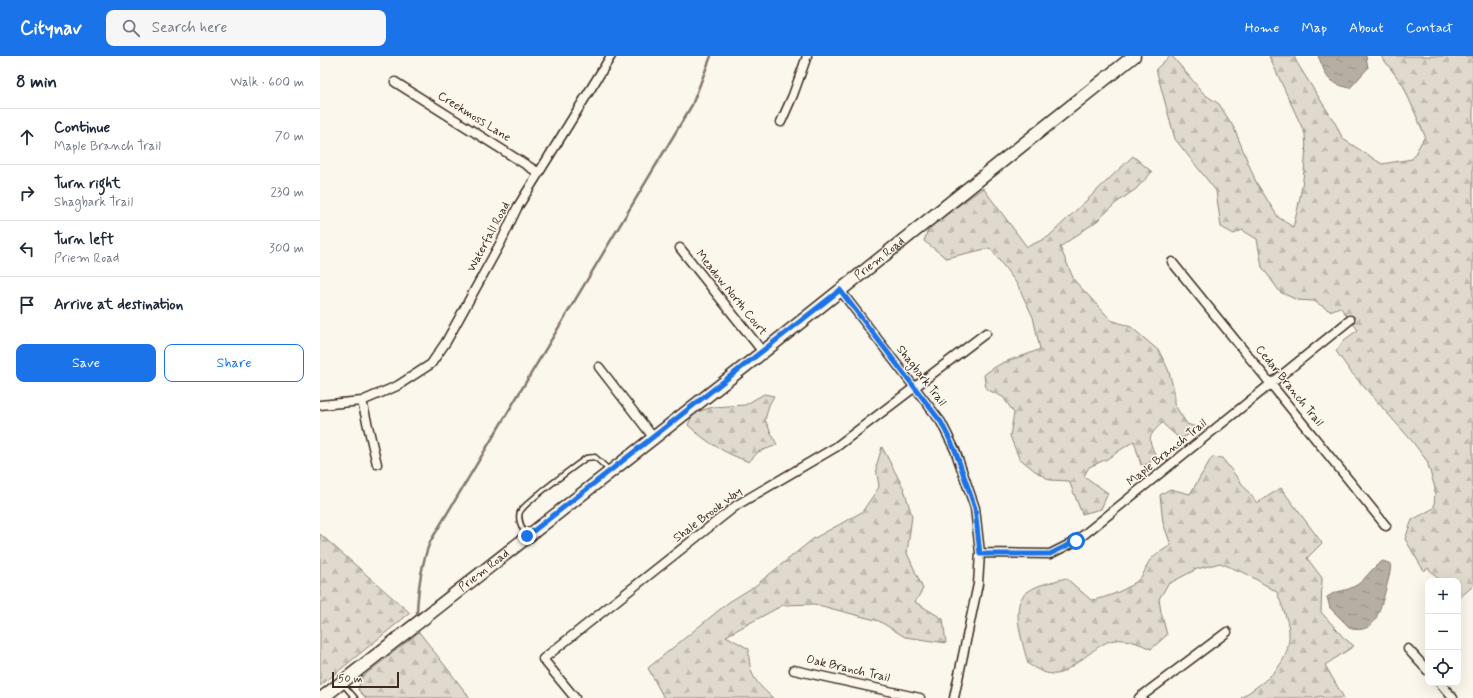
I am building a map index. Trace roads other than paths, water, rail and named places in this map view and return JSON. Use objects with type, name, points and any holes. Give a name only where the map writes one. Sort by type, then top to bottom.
[{"type":"street","name":"Waterfall Road","points":[[320,405],[362,401],[398,386],[431,364],[501,242],[517,208],[611,56]]},
{"type":"street","points":[[781,122],[793,95],[807,56]]},
{"type":"street","name":"Priem Road","points":[[322,698],[763,352],[1134,56]]},
{"type":"street","name":"Creekmoss Lane","points":[[395,82],[539,173]]},
{"type":"street","name":"Meadow North Court","points":[[680,248],[763,352]]},
{"type":"street","name":"Cedar Branch Trail","points":[[1172,262],[1273,384],[1386,526]]},
{"type":"street","name":"Shagbark Trail","points":[[840,290],[941,422],[955,450],[975,508],[980,554],[978,584],[954,698]]},
{"type":"street","name":"Maple Branch Trail","points":[[980,554],[1050,554],[1076,541],[1273,384],[1350,320]]},
{"type":"street","name":"Shale Brook Way","points":[[575,698],[543,659],[737,505],[836,447],[986,333]]},
{"type":"street","points":[[599,367],[654,437]]},
{"type":"street","points":[[362,401],[377,464]]},
{"type":"street","points":[[1139,698],[1227,632]]},
{"type":"street","points":[[1408,649],[1425,667]]},
{"type":"street","name":"Oak Branch Trail","points":[[794,670],[920,698]]},
{"type":"street","points":[[1443,686],[1453,698]]},
{"type":"lane","points":[[527,536],[519,518],[520,512],[529,503],[586,458],[595,457],[610,471]]},
{"type":"lane","points":[[342,682],[355,698]]},
{"type":"water","points":[[1318,56],[1366,56],[1368,68],[1350,88],[1335,83],[1328,78]]},
{"type":"water","points":[[1383,561],[1391,564],[1387,586],[1378,614],[1372,624],[1367,627],[1351,629],[1330,608],[1327,597],[1357,585]]},
{"type":"waterway","points":[[417,613],[420,576],[430,542],[692,105],[711,56]]}]
